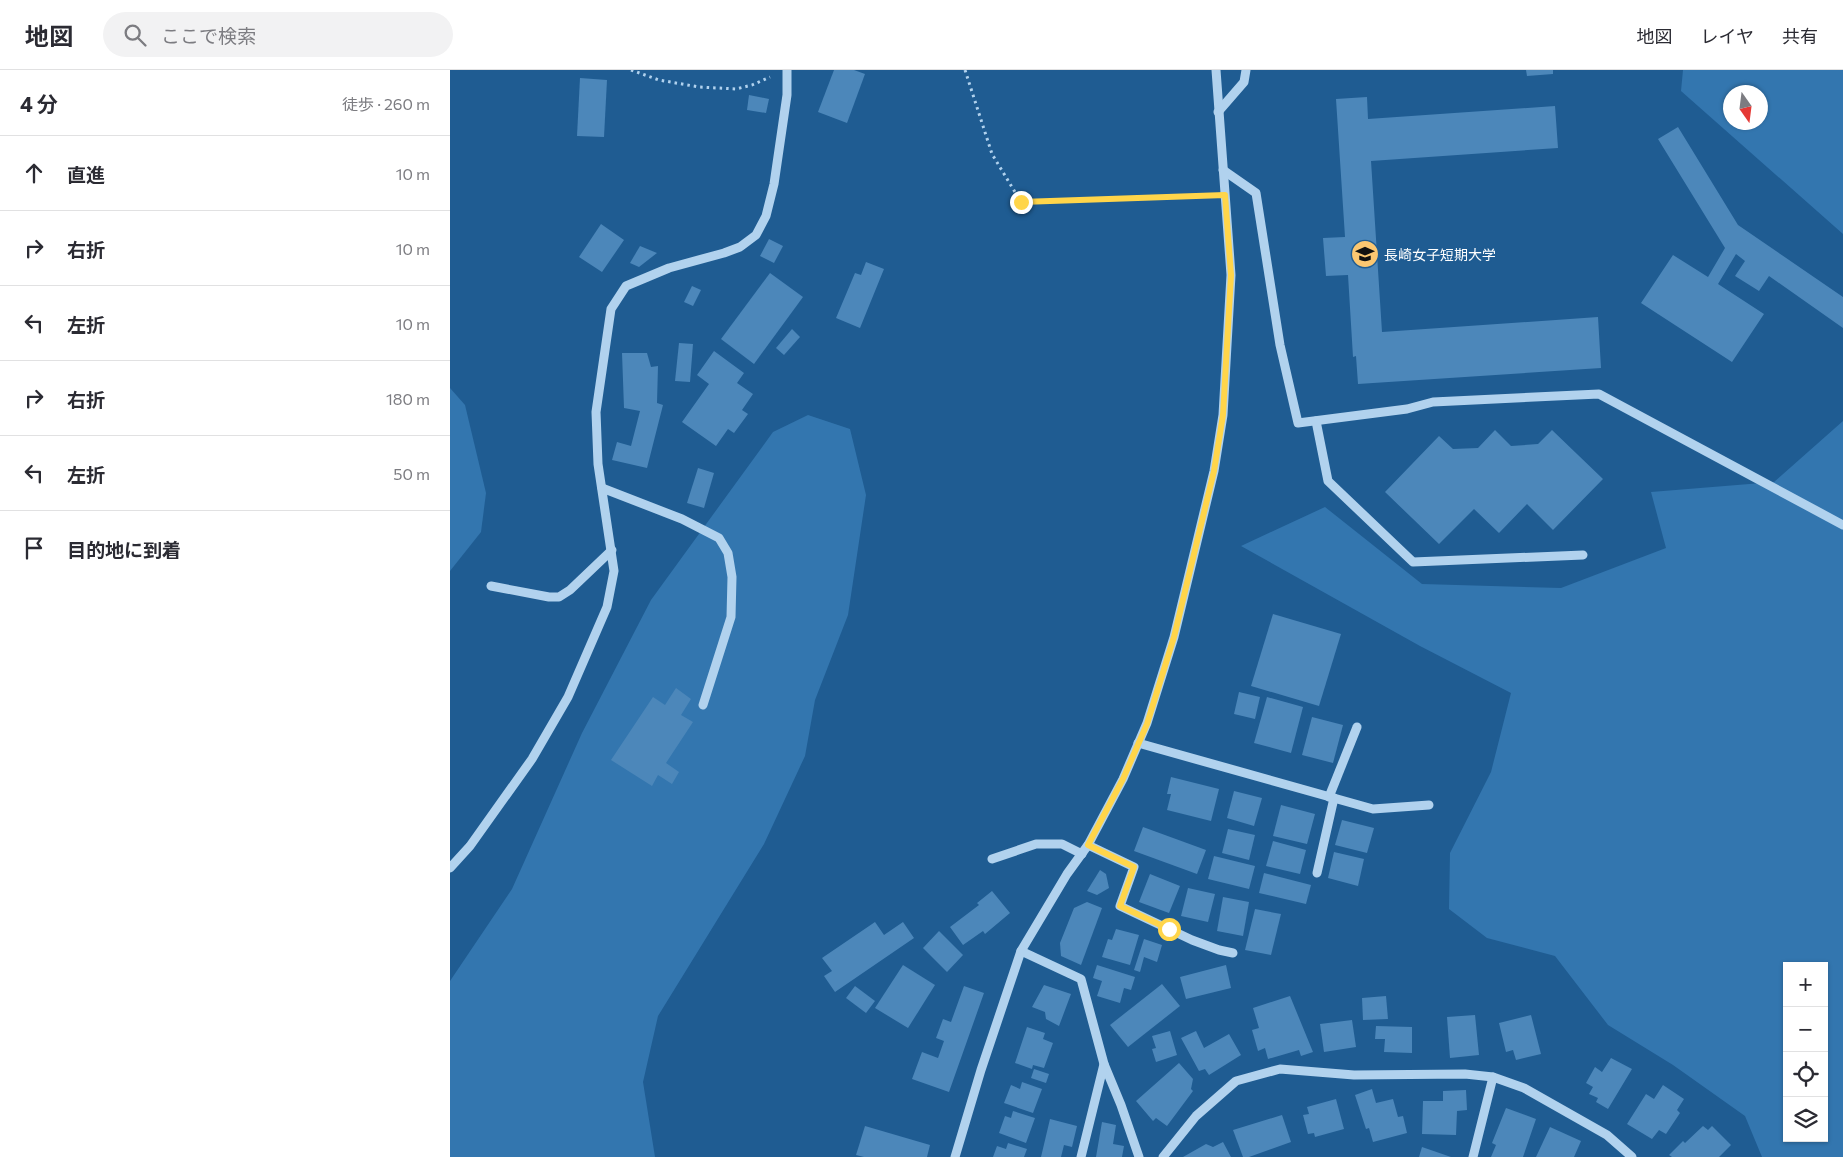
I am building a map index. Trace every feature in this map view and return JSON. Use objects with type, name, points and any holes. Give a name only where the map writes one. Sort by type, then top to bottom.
[{"type":"street","points":[[450,868],[470,846],[532,759],[568,697],[607,607],[614,571],[598,464],[596,412],[611,309],[626,286],[669,268],[740,247],[756,236],[766,216],[774,184],[787,95],[787,70]]},
{"type":"street","points":[[956,1157],[980,1070],[1021,951],[1067,874],[1088,845],[1123,779],[1147,724],[1174,637],[1214,471],[1223,415],[1231,275],[1216,70]]},
{"type":"street","points":[[1218,112],[1244,82],[1246,70]]},
{"type":"street","points":[[1223,170],[1256,193],[1280,344],[1298,423],[1407,408],[1432,402],[1599,394],[1843,525]]},
{"type":"street","points":[[1316,421],[1328,481],[1413,562],[1583,555]]},
{"type":"street","points":[[602,488],[689,523],[719,538],[728,553],[732,577],[731,617],[703,706]]},
{"type":"street","points":[[491,586],[549,597],[559,597],[570,590],[612,550]]},
{"type":"street","points":[[1317,873],[1331,797],[1357,727]]},
{"type":"street","points":[[1138,744],[1373,809],[1429,805]]},
{"type":"street","points":[[992,859],[1036,844],[1062,844],[1082,854]]},
{"type":"street","points":[[1088,845],[1134,867],[1120,906],[1192,940],[1233,953]]},
{"type":"street","points":[[1021,951],[1081,978],[1104,1064],[1139,1157]]},
{"type":"street","points":[[1081,1157],[1104,1064]]},
{"type":"street","points":[[1163,1157],[1196,1116],[1236,1081],[1280,1069],[1354,1075],[1464,1074],[1493,1077],[1524,1088],[1607,1135],[1632,1157]]},
{"type":"street","points":[[1473,1157],[1493,1077]]},
{"type":"path","points":[[631,70],[659,80],[691,86],[736,90],[775,74]]},
{"type":"path","points":[[965,70],[992,154],[1021,202],[1225,195]]},
{"type":"shaded area","points":[[1683,70],[1843,70],[1843,234],[1725,130],[1768,130],[1768,85],[1723,85],[1723,128],[1681,91]]},
{"type":"shaded area","points":[[450,388],[465,405],[486,493],[481,532],[450,571]]},
{"type":"shaded area","points":[[808,415],[850,429],[866,495],[848,615],[815,700],[805,756],[764,844],[658,1016],[643,1082],[655,1157],[450,1157],[450,981],[512,889],[582,733],[651,600],[773,432]]},
{"type":"shaded area","points":[[1843,421],[1843,1157],[1762,1157],[1745,1116],[1673,1065],[1608,1025],[1555,956],[1487,938],[1449,909],[1450,853],[1491,772],[1511,693],[1420,646],[1241,546],[1325,507],[1422,584],[1561,588],[1666,548],[1651,492],[1774,482]]},
{"type":"building","points":[[834,70],[854,70],[865,74],[847,123],[818,112]]},
{"type":"building","points":[[1526,70],[1553,70],[1553,74],[1527,76]]},
{"type":"building","points":[[580,78],[607,80],[604,137],[577,136]]},
{"type":"building","points":[[749,95],[769,99],[766,113],[747,110]]},
{"type":"building","points":[[1367,97],[1368,119],[1555,106],[1558,148],[1371,161],[1382,332],[1598,317],[1601,368],[1358,384],[1356,356],[1353,357],[1348,275],[1326,276],[1323,238],[1345,237],[1336,99]]},
{"type":"building","points":[[1678,127],[1738,225],[1843,297],[1843,328],[1769,276],[1759,291],[1735,276],[1745,261],[1736,254],[1718,284],[1764,314],[1732,362],[1641,303],[1673,255],[1708,277],[1725,248],[1658,139]]},
{"type":"building","points":[[601,224],[624,240],[602,272],[579,257]]},
{"type":"building","points":[[769,239],[783,246],[774,263],[760,256]]},
{"type":"building","points":[[640,246],[657,253],[639,267],[630,263]]},
{"type":"building","points":[[866,262],[884,269],[860,328],[836,318],[855,273],[861,275]]},
{"type":"building","points":[[770,273],[803,297],[754,364],[721,339]]},
{"type":"building","points":[[692,286],[701,290],[693,306],[684,302]]},
{"type":"building","points":[[792,329],[800,337],[784,355],[776,348]]},
{"type":"building","points":[[679,343],[693,344],[690,382],[675,381]]},
{"type":"building","points":[[714,351],[744,373],[737,383],[753,394],[742,410],[748,414],[734,433],[728,429],[716,446],[682,422],[709,384],[697,375]]},
{"type":"building","points":[[622,353],[647,353],[651,367],[658,366],[657,403],[663,405],[647,468],[612,460],[617,442],[631,446],[640,411],[624,408]]},
{"type":"building","points":[[1495,430],[1511,446],[1538,444],[1552,430],[1603,479],[1553,530],[1527,504],[1499,533],[1474,509],[1439,544],[1385,492],[1439,436],[1453,449],[1478,448]]},
{"type":"building","points":[[698,468],[714,473],[704,508],[687,503]]},
{"type":"building","points":[[1273,614],[1341,634],[1319,706],[1251,686]]},
{"type":"building","points":[[676,688],[691,699],[681,715],[693,722],[666,763],[679,772],[672,784],[658,775],[652,786],[611,760],[653,697],[665,705]]},
{"type":"building","points":[[1239,692],[1260,697],[1255,719],[1234,714]]},
{"type":"building","points":[[1267,697],[1303,707],[1291,753],[1254,743]]},
{"type":"building","points":[[1312,717],[1343,725],[1333,763],[1302,755]]},
{"type":"building","points":[[1171,777],[1219,789],[1211,821],[1167,810],[1171,794],[1167,794]]},
{"type":"building","points":[[1234,791],[1262,798],[1254,826],[1227,818]]},
{"type":"building","points":[[1281,805],[1315,814],[1307,844],[1273,836]]},
{"type":"building","points":[[1342,820],[1374,828],[1367,853],[1335,845]]},
{"type":"building","points":[[1143,827],[1206,850],[1197,874],[1134,851]]},
{"type":"building","points":[[1228,829],[1255,835],[1249,860],[1222,853]]},
{"type":"building","points":[[1273,841],[1306,850],[1300,874],[1266,866]]},
{"type":"building","points":[[1334,852],[1364,859],[1358,886],[1328,878]]},
{"type":"building","points":[[1214,856],[1255,866],[1249,889],[1208,879]]},
{"type":"building","points":[[1100,870],[1106,874],[1109,888],[1097,895],[1087,891]]},
{"type":"building","points":[[1264,873],[1311,885],[1306,904],[1259,893]]},
{"type":"building","points":[[1150,874],[1180,886],[1169,913],[1139,902]]},
{"type":"building","points":[[1188,888],[1215,894],[1208,922],[1181,916]]},
{"type":"building","points":[[992,891],[1010,913],[985,934],[983,931],[963,945],[950,927],[979,905],[977,903]]},
{"type":"building","points":[[1223,897],[1249,902],[1243,936],[1217,931]]},
{"type":"building","points":[[1087,902],[1102,908],[1081,965],[1061,956],[1060,943],[1074,908]]},
{"type":"building","points":[[1255,909],[1281,914],[1271,955],[1245,950]]},
{"type":"building","points":[[875,922],[884,935],[903,922],[914,938],[835,992],[824,976],[832,971],[822,958]]},
{"type":"building","points":[[1116,929],[1139,935],[1130,965],[1102,957],[1108,939],[1112,940]]},
{"type":"building","points":[[939,931],[963,955],[947,972],[923,948]]},
{"type":"building","points":[[1144,939],[1162,945],[1157,962],[1144,957],[1140,972],[1134,970]]},
{"type":"building","points":[[903,965],[935,985],[908,1028],[875,1008]]},
{"type":"building","points":[[1097,965],[1135,977],[1131,990],[1124,988],[1120,1003],[1097,996],[1102,981],[1093,978]]},
{"type":"building","points":[[1226,965],[1231,988],[1186,999],[1180,977]]},
{"type":"building","points":[[1162,984],[1180,1006],[1128,1047],[1110,1025]]},
{"type":"building","points":[[1044,985],[1071,994],[1059,1026],[1046,1019],[1045,1012],[1032,1007]]},
{"type":"building","points":[[855,986],[875,1001],[866,1013],[846,998]]},
{"type":"building","points":[[964,986],[984,993],[949,1092],[912,1079],[922,1052],[938,1058],[944,1041],[936,1038],[943,1019],[951,1022]]},
{"type":"building","points":[[1290,996],[1313,1052],[1301,1056],[1299,1050],[1268,1059],[1265,1048],[1258,1051],[1252,1030],[1259,1028],[1253,1008]]},
{"type":"building","points":[[1386,996],[1388,1019],[1363,1020],[1362,998]]},
{"type":"building","points":[[1475,1015],[1479,1055],[1450,1058],[1447,1017]]},
{"type":"building","points":[[1531,1015],[1541,1054],[1516,1060],[1513,1050],[1506,1052],[1499,1023]]},
{"type":"building","points":[[1352,1020],[1356,1047],[1324,1052],[1320,1024]]},
{"type":"building","points":[[1376,1026],[1412,1027],[1412,1053],[1384,1052],[1385,1039],[1375,1039]]},
{"type":"building","points":[[1027,1027],[1045,1033],[1043,1039],[1053,1043],[1044,1068],[1033,1065],[1032,1069],[1015,1063]]},
{"type":"building","points":[[1170,1031],[1177,1055],[1156,1062],[1152,1049],[1156,1048],[1152,1036]]},
{"type":"building","points":[[1196,1031],[1204,1048],[1229,1034],[1241,1055],[1209,1075],[1205,1069],[1199,1071],[1181,1038]]},
{"type":"building","points":[[1611,1058],[1632,1069],[1608,1109],[1596,1102],[1598,1098],[1589,1094],[1593,1087],[1586,1083],[1595,1067],[1602,1072]]},
{"type":"building","points":[[1179,1063],[1193,1079],[1191,1089],[1193,1091],[1167,1126],[1156,1118],[1153,1121],[1136,1101]]},
{"type":"building","points":[[1034,1069],[1049,1074],[1046,1083],[1031,1078]]},
{"type":"building","points":[[1022,1082],[1042,1089],[1033,1113],[1004,1103],[1011,1085],[1020,1089]]},
{"type":"building","points":[[1663,1085],[1684,1099],[1677,1110],[1680,1113],[1666,1134],[1659,1130],[1652,1139],[1627,1124],[1646,1094],[1654,1099]]},
{"type":"building","points":[[1372,1089],[1376,1103],[1393,1099],[1398,1117],[1403,1116],[1407,1133],[1373,1142],[1369,1128],[1366,1129],[1355,1095]]},
{"type":"building","points":[[1466,1090],[1467,1110],[1457,1111],[1456,1135],[1422,1134],[1423,1101],[1443,1101],[1443,1091]]},
{"type":"building","points":[[1336,1099],[1344,1129],[1315,1137],[1314,1133],[1308,1134],[1303,1115],[1309,1114],[1307,1107]]},
{"type":"building","points":[[1506,1108],[1536,1119],[1523,1157],[1491,1157],[1496,1145],[1492,1143]]},
{"type":"building","points":[[1013,1111],[1035,1118],[1026,1143],[999,1133],[1005,1116],[1011,1118]]},
{"type":"building","points":[[1282,1115],[1291,1142],[1249,1157],[1243,1157],[1233,1130]]},
{"type":"building","points":[[1050,1119],[1077,1126],[1072,1147],[1064,1145],[1061,1157],[1041,1157]]},
{"type":"building","points":[[1102,1122],[1116,1125],[1113,1144],[1124,1146],[1122,1157],[1096,1157]]},
{"type":"building","points":[[865,1126],[930,1145],[927,1157],[864,1157],[856,1155]]},
{"type":"building","points":[[1703,1126],[1708,1130],[1712,1126],[1731,1145],[1719,1157],[1672,1157],[1669,1155],[1683,1141],[1685,1143]]},
{"type":"building","points":[[1550,1127],[1581,1141],[1574,1157],[1536,1157]]},
{"type":"building","points":[[1223,1142],[1231,1157],[1183,1157],[1206,1144],[1213,1147]]},
{"type":"building","points":[[1008,1143],[1027,1149],[1024,1157],[993,1157],[997,1146],[1006,1149]]},
{"type":"building","points":[[1422,1147],[1451,1157],[1419,1157]]},
{"type":"place","name":"長崎女子短期大学","points":[[1365,254]]},
{"type":"route","points":[[1021,202],[1225,195],[1231,275],[1223,415],[1214,471],[1174,637],[1147,724],[1123,779],[1088,845],[1134,867],[1120,906],[1169,929]]}]
